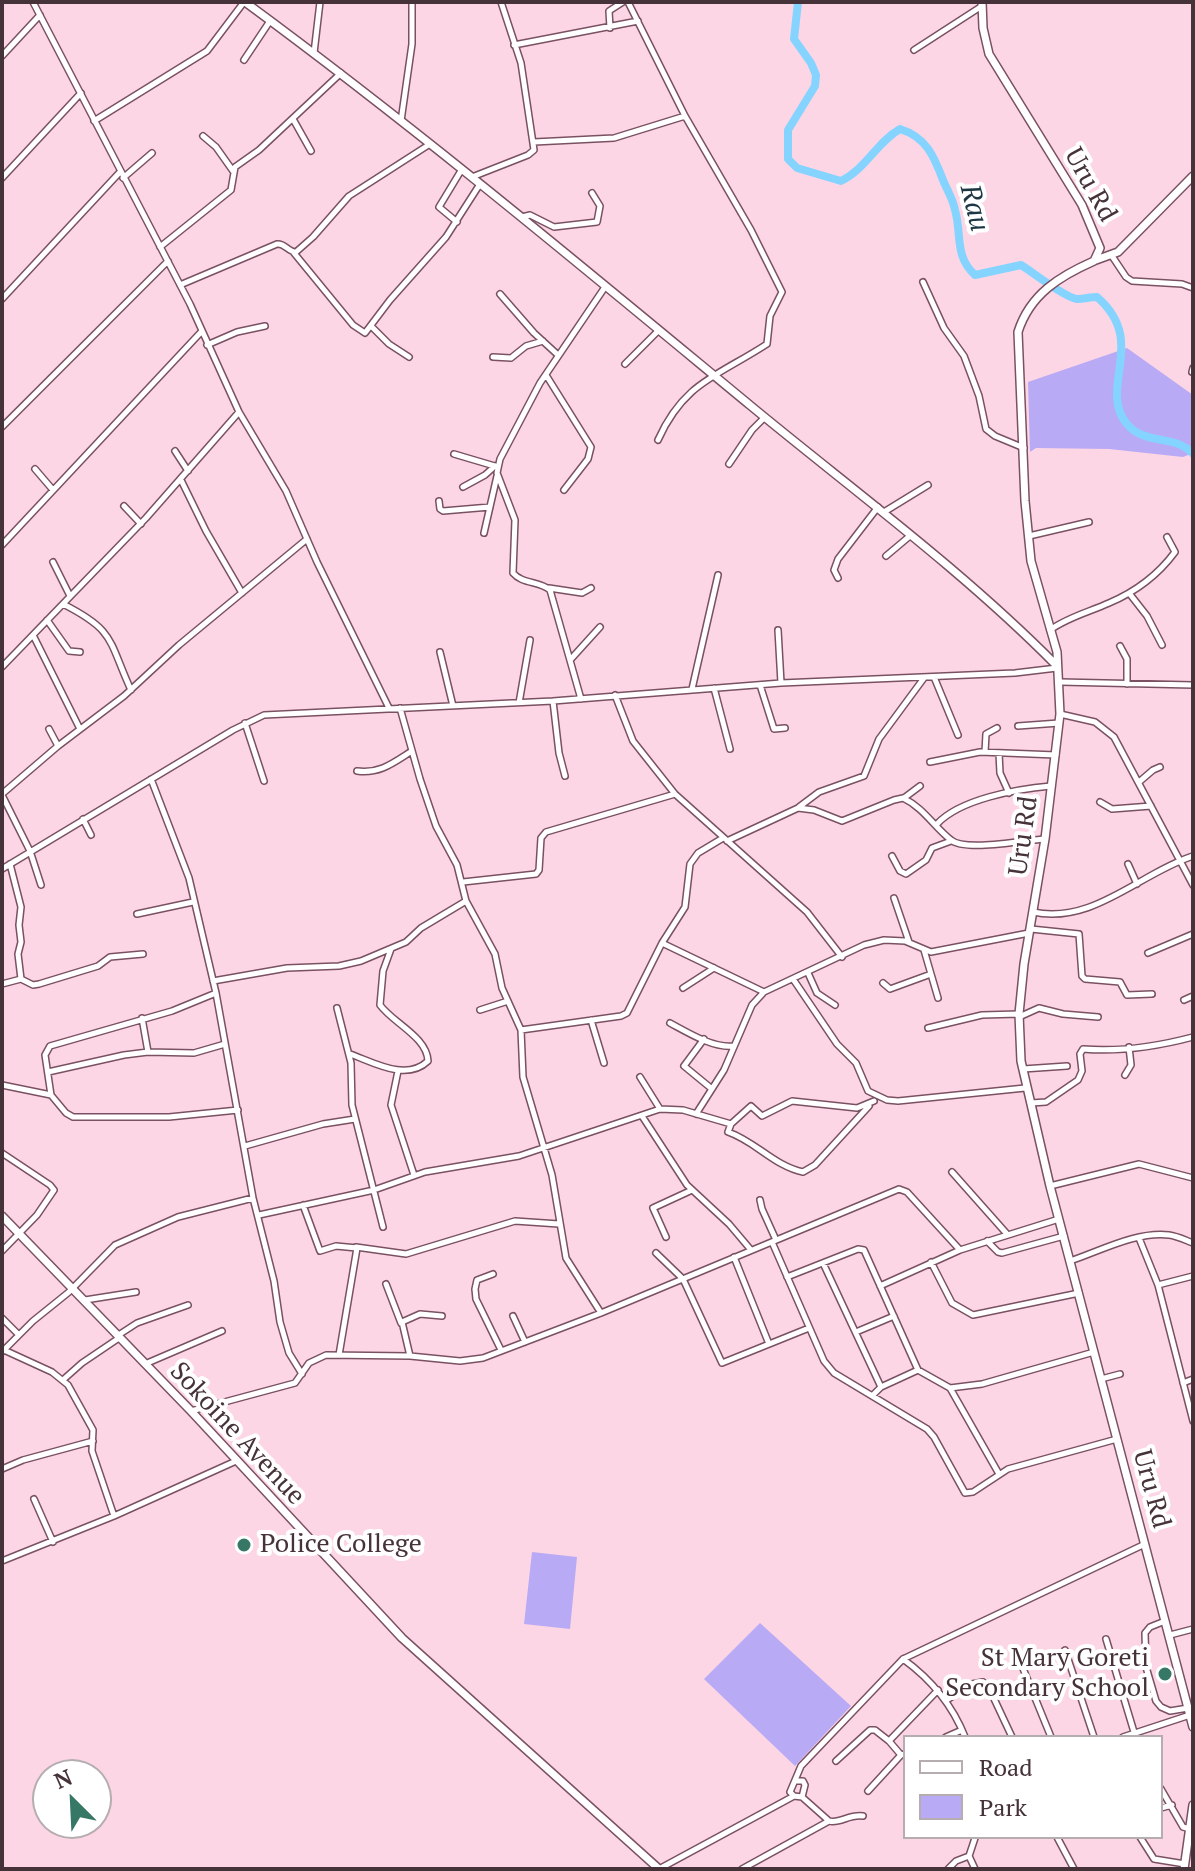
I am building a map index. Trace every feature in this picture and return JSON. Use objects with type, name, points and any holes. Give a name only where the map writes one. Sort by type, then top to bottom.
[{"type":"street","points":[[33,2],[168,261],[239,412],[280,480],[389,708]]},
{"type":"street","points":[[94,121],[207,51],[245,2],[255,5],[881,510],[1003,613],[1056,666]]},
{"type":"street","points":[[314,53],[320,2]]},
{"type":"street","points":[[401,121],[412,44],[412,2]]},
{"type":"street","points":[[472,177],[532,153],[534,142],[521,63],[501,2]]},
{"type":"street","points":[[610,28],[609,11],[626,2],[782,292],[770,316],[767,344],[713,374],[682,400],[658,440]]},
{"type":"street","points":[[914,50],[982,4]]},
{"type":"street","name":"Uru Rd","points":[[982,4],[984,38],[989,54],[1082,205],[1100,248],[1094,261],[1051,284],[1029,310],[1018,332],[1029,536],[1033,569],[1057,652],[1060,682],[1056,755],[1019,1016],[1022,1069],[1145,1544],[1190,1698],[1193,1727]]},
{"type":"street","points":[[2,56],[40,15]]},
{"type":"street","points":[[244,60],[271,20]]},
{"type":"street","points":[[514,45],[638,21]]},
{"type":"street","points":[[233,171],[255,155],[341,73]]},
{"type":"street","points":[[2,178],[81,93]]},
{"type":"street","points":[[534,142],[614,138],[685,116]]},
{"type":"street","points":[[293,119],[311,151]]},
{"type":"street","points":[[160,247],[231,190],[233,171],[216,147],[203,136]]},
{"type":"street","points":[[294,253],[313,237],[349,196],[430,144]]},
{"type":"street","points":[[2,299],[121,175],[152,153]]},
{"type":"street","points":[[457,222],[439,207],[462,169]]},
{"type":"street","points":[[1094,261],[1112,256],[1190,185],[1193,176]]},
{"type":"street","points":[[180,285],[282,244],[294,253],[365,333],[457,222],[480,184]]},
{"type":"street","points":[[521,217],[530,215],[554,227],[597,222],[600,206],[592,193]]},
{"type":"street","points":[[1112,256],[1132,281],[1182,284],[1193,288]]},
{"type":"street","points":[[2,427],[168,261]]},
{"type":"street","points":[[923,282],[944,328],[964,356],[979,396],[986,429],[1025,448]]},
{"type":"street","points":[[484,533],[497,469],[522,416],[558,355],[605,287]]},
{"type":"street","points":[[500,294],[558,355]]},
{"type":"street","points":[[207,345],[237,332],[265,326]]},
{"type":"street","points":[[371,326],[389,344],[409,357]]},
{"type":"street","points":[[625,364],[659,330]]},
{"type":"street","points":[[2,545],[202,331]]},
{"type":"street","points":[[493,357],[511,358],[526,346],[543,341]]},
{"type":"street","points":[[546,375],[591,447],[588,459],[564,490]]},
{"type":"street","points":[[2,667],[141,524],[239,412]]},
{"type":"street","points":[[729,464],[752,430],[765,417]]},
{"type":"street","points":[[175,451],[188,471]]},
{"type":"street","points":[[454,454],[497,469]]},
{"type":"street","points":[[35,469],[53,490]]},
{"type":"street","points":[[463,487],[497,469]]},
{"type":"street","points":[[497,469],[515,520],[514,575],[548,588],[582,593],[591,588]]},
{"type":"street","points":[[181,480],[242,593]]},
{"type":"street","points":[[838,578],[834,570],[838,559],[881,510],[928,485]]},
{"type":"street","points":[[439,501],[443,511],[490,507]]},
{"type":"street","points":[[124,506],[141,524]]},
{"type":"street","points":[[1029,536],[1089,522]]},
{"type":"street","points":[[886,556],[911,535]]},
{"type":"street","points":[[1050,630],[1129,593],[1153,576],[1174,554],[1175,549],[1167,537]]},
{"type":"street","points":[[41,885],[30,851],[2,795],[58,746],[131,690],[307,539]]},
{"type":"street","points":[[53,562],[70,596]]},
{"type":"street","points":[[692,689],[718,575]]},
{"type":"street","points":[[548,588],[581,699]]},
{"type":"street","points":[[1129,593],[1147,616],[1162,645]]},
{"type":"street","points":[[63,604],[105,631],[131,690]]},
{"type":"street","points":[[47,620],[69,651],[80,652]]},
{"type":"street","points":[[571,660],[600,627]]},
{"type":"street","points":[[778,630],[781,683]]},
{"type":"street","points":[[33,635],[80,729]]},
{"type":"street","points":[[519,703],[530,640]]},
{"type":"street","points":[[1120,646],[1127,659],[1127,684]]},
{"type":"street","points":[[440,652],[453,706]]},
{"type":"street","points":[[2,869],[245,723],[264,715],[553,701],[1056,666]]},
{"type":"street","points":[[934,676],[958,735]]},
{"type":"street","points":[[521,1030],[627,1013],[662,943],[687,902],[690,864],[698,853],[798,808],[819,792],[864,776],[879,739],[925,677]]},
{"type":"street","points":[[1060,682],[1193,685]]},
{"type":"street","points":[[760,685],[774,729],[785,728]]},
{"type":"street","points":[[714,688],[730,749]]},
{"type":"street","points":[[615,695],[633,741],[675,794],[814,919],[842,957]]},
{"type":"street","points":[[553,701],[565,776]]},
{"type":"street","points":[[400,708],[436,826],[463,882],[466,901],[495,954],[500,981],[521,1030],[523,1077],[552,1175],[568,1263],[601,1313]]},
{"type":"street","points":[[1018,726],[1060,718],[1095,722],[1110,732],[1125,753],[1193,885]]},
{"type":"street","points":[[245,723],[264,781]]},
{"type":"street","points":[[985,752],[986,734],[997,728]]},
{"type":"street","points":[[49,729],[58,746]]},
{"type":"street","points":[[357,771],[378,771],[412,751]]},
{"type":"street","points":[[930,762],[985,752],[1056,755]]},
{"type":"street","points":[[999,753],[1000,773],[1009,793]]},
{"type":"street","points":[[1139,782],[1160,767]]},
{"type":"street","points":[[151,779],[186,869],[216,993],[253,1198],[274,1281],[280,1322],[289,1353],[302,1374]]},
{"type":"street","points":[[798,808],[814,810],[842,821],[903,798],[920,786]]},
{"type":"street","points":[[937,824],[950,811],[1009,793],[1051,786]]},
{"type":"street","points":[[463,882],[536,874],[539,870],[541,838],[546,832],[675,794]]},
{"type":"street","points":[[903,798],[937,824],[951,841],[968,846],[1045,839]]},
{"type":"street","points":[[1100,802],[1112,809],[1151,806]]},
{"type":"street","points":[[83,819],[91,835]]},
{"type":"street","points":[[892,856],[900,871],[906,874],[926,860],[932,848],[951,841]]},
{"type":"street","points":[[1033,912],[1050,915],[1069,913],[1097,903],[1193,856]]},
{"type":"street","points":[[10,864],[21,907],[18,954],[21,979]]},
{"type":"street","points":[[1128,864],[1137,884]]},
{"type":"street","points":[[894,898],[909,942]]},
{"type":"street","points":[[213,981],[287,968],[339,966],[361,961],[406,942],[421,928],[466,901]]},
{"type":"street","points":[[137,914],[193,902]]},
{"type":"street","points":[[696,1114],[724,1070],[752,1005],[764,992],[872,942],[894,939],[933,951],[1030,931],[1079,934],[1082,976],[1085,979],[1120,982],[1127,995],[1152,994]]},
{"type":"street","points":[[1148,953],[1193,934]]},
{"type":"street","points":[[662,943],[764,992]]},
{"type":"street","points":[[350,1054],[398,1071],[425,1065],[429,1058],[421,1044],[380,1005],[383,971],[391,948]]},
{"type":"street","points":[[924,949],[938,998]]},
{"type":"street","points":[[2,984],[21,979],[33,985],[39,984],[102,964],[110,957],[143,954]]},
{"type":"street","points":[[683,988],[714,968]]},
{"type":"street","points":[[808,973],[815,991],[835,1005]]},
{"type":"street","points":[[883,983],[890,989],[931,974]]},
{"type":"street","points":[[793,979],[837,1044],[856,1063],[866,1089],[876,1099]]},
{"type":"street","points":[[216,993],[172,1011],[50,1046],[45,1051],[51,1095],[73,1117],[169,1117],[238,1110]]},
{"type":"street","points":[[1184,1000],[1193,996]]},
{"type":"street","points":[[480,1010],[508,1001]]},
{"type":"street","points":[[337,1008],[350,1054],[351,1100],[383,1227]]},
{"type":"street","points":[[928,1028],[982,1015],[1019,1016],[1039,1008],[1098,1017]]},
{"type":"street","points":[[142,1018],[148,1052]]},
{"type":"street","points":[[591,1020],[604,1063]]},
{"type":"street","points":[[670,1023],[704,1039],[726,1047],[733,1046]]},
{"type":"street","points":[[1029,1104],[1046,1102],[1078,1080],[1082,1071],[1080,1054],[1083,1049],[1159,1044],[1193,1037]]},
{"type":"street","points":[[704,1039],[684,1066],[712,1089]]},
{"type":"street","points":[[48,1072],[148,1052],[194,1053],[225,1044]]},
{"type":"street","points":[[1125,1075],[1131,1065],[1129,1047]]},
{"type":"street","points":[[1022,1069],[1067,1066]]},
{"type":"street","points":[[398,1071],[391,1105],[414,1175]]},
{"type":"street","points":[[640,1077],[660,1109]]},
{"type":"street","points":[[2,1085],[51,1095]]},
{"type":"street","points":[[876,1099],[806,1171],[791,1168],[727,1132],[731,1124],[751,1106],[762,1116],[792,1101],[857,1108],[876,1099],[898,1101],[1025,1088]]},
{"type":"street","points":[[259,1215],[374,1190],[414,1175],[519,1156],[660,1109],[696,1114],[731,1124]]},
{"type":"street","points":[[642,1116],[692,1190],[729,1224],[751,1250]]},
{"type":"street","points":[[245,1146],[323,1124],[355,1119]]},
{"type":"street","points":[[2,1153],[53,1188],[53,1194],[2,1251]]},
{"type":"street","points":[[1050,1186],[1139,1164],[1193,1178]]},
{"type":"street","points":[[952,1172],[1007,1234]]},
{"type":"street","points":[[191,1411],[282,1387],[298,1380],[314,1359],[339,1355],[410,1356],[460,1361],[483,1358],[601,1313],[902,1189],[960,1250]]},
{"type":"street","points":[[666,1237],[653,1208],[692,1190]]},
{"type":"street","points":[[114,1516],[92,1451],[93,1430],[64,1379],[3,1351],[73,1288],[109,1249],[178,1217],[253,1198]]},
{"type":"street","points":[[760,1200],[787,1277],[824,1361],[834,1373],[927,1429],[965,1493],[973,1492],[999,1474],[1117,1439]]},
{"type":"street","points":[[303,1205],[320,1251],[336,1246],[406,1254],[515,1221],[559,1224]]},
{"type":"street","name":"Sokoine Avenue","points":[[2,1216],[191,1411],[402,1638],[659,1869]]},
{"type":"street","points":[[880,1286],[960,1250],[1059,1219]]},
{"type":"street","points":[[1070,1261],[1139,1238],[1172,1235],[1193,1243]]},
{"type":"street","points":[[987,1241],[1002,1253],[1064,1236]]},
{"type":"street","points":[[1139,1238],[1158,1285],[1193,1421]]},
{"type":"street","points":[[339,1355],[356,1247]]},
{"type":"street","points":[[787,1277],[864,1250],[918,1370],[950,1388],[999,1474]]},
{"type":"street","points":[[656,1253],[683,1279],[722,1363],[809,1328]]},
{"type":"street","points":[[734,1257],[769,1344]]},
{"type":"street","points":[[931,1262],[952,1303],[973,1315],[1079,1293]]},
{"type":"street","points":[[823,1263],[881,1387]]},
{"type":"street","points":[[493,1274],[477,1280],[475,1295],[501,1350]]},
{"type":"street","points":[[1158,1285],[1193,1276]]},
{"type":"street","points":[[386,1284],[410,1356]]},
{"type":"street","points":[[85,1300],[136,1292]]},
{"type":"street","points":[[64,1379],[137,1323],[188,1305]]},
{"type":"street","points":[[401,1324],[420,1314],[442,1316]]},
{"type":"street","points":[[513,1316],[525,1342]]},
{"type":"street","points":[[856,1332],[894,1316]]},
{"type":"street","points":[[2,1318],[19,1335]]},
{"type":"street","points":[[144,1364],[222,1331]]},
{"type":"street","points":[[950,1388],[982,1384],[1094,1352]]},
{"type":"street","points":[[873,1395],[881,1387],[918,1370]]},
{"type":"street","points":[[1101,1379],[1120,1374]]},
{"type":"street","points":[[1183,1383],[1193,1379]]},
{"type":"street","points":[[2,1469],[23,1460],[93,1441]]},
{"type":"street","points":[[2,1561],[114,1516],[236,1461]]},
{"type":"street","points":[[34,1499],[53,1542]]},
{"type":"street","points":[[863,1816],[852,1814],[834,1822],[829,1821],[795,1795],[791,1786],[801,1766],[903,1659],[1145,1544]]},
{"type":"street","points":[[1166,1621],[1150,1627],[1145,1633],[1148,1678],[1161,1707],[1170,1711],[1190,1712]]},
{"type":"street","points":[[1170,1635],[1193,1629]]},
{"type":"street","points":[[1106,1639],[1136,1735],[1142,1729],[1190,1712]]},
{"type":"street","points":[[1065,1650],[1093,1735]]},
{"type":"street","points":[[903,1659],[947,1700],[964,1735]]},
{"type":"street","points":[[1022,1666],[1050,1735]]},
{"type":"street","points":[[947,1700],[972,1684],[983,1682],[989,1688],[1011,1735]]},
{"type":"street","points":[[889,1741],[938,1690]]},
{"type":"street","points":[[836,1761],[870,1730],[875,1730],[903,1754],[868,1791]]},
{"type":"street","points":[[951,1735],[962,1730]]},
{"type":"street","points":[[659,1869],[795,1795],[805,1785],[803,1781],[796,1781]]},
{"type":"street","points":[[1163,1792],[1183,1827],[1190,1829]]},
{"type":"street","points":[[1163,1807],[1172,1805]]},
{"type":"street","points":[[1154,1859],[1185,1867],[1193,1805]]},
{"type":"street","points":[[742,1869],[829,1821]]},
{"type":"street","points":[[975,1839],[969,1856],[975,1869]]},
{"type":"street","points":[[1058,1839],[1074,1869]]},
{"type":"street","points":[[1141,1839],[1154,1859],[1156,1869]]},
{"type":"street","points":[[948,1869],[956,1861],[969,1856]]},
{"type":"street","points":[[672,1862],[679,1869]]},
{"type":"green space","points":[[1127,348],[1193,395],[1193,453],[1183,457],[1109,449],[1036,448],[1030,452],[1028,382]]},
{"type":"green space","points":[[532,1552],[577,1557],[570,1629],[524,1624]]},
{"type":"green space","points":[[760,1623],[851,1706],[795,1766],[704,1679]]},
{"type":"waterway","name":"Rau","points":[[798,2],[794,39],[816,75],[815,86],[788,130],[788,159],[797,168],[841,181],[858,170],[900,129],[923,142],[951,198],[961,252],[968,268],[975,275],[1021,265],[1071,297],[1097,297],[1112,314],[1119,331],[1121,347],[1117,395],[1119,410],[1127,424],[1134,431],[1178,444],[1193,454]]},
{"type":"place","name":"Police College","points":[[244,1545]]},
{"type":"place","name":"St Mary Goreti Secondary School","points":[[1165,1674]]}]
